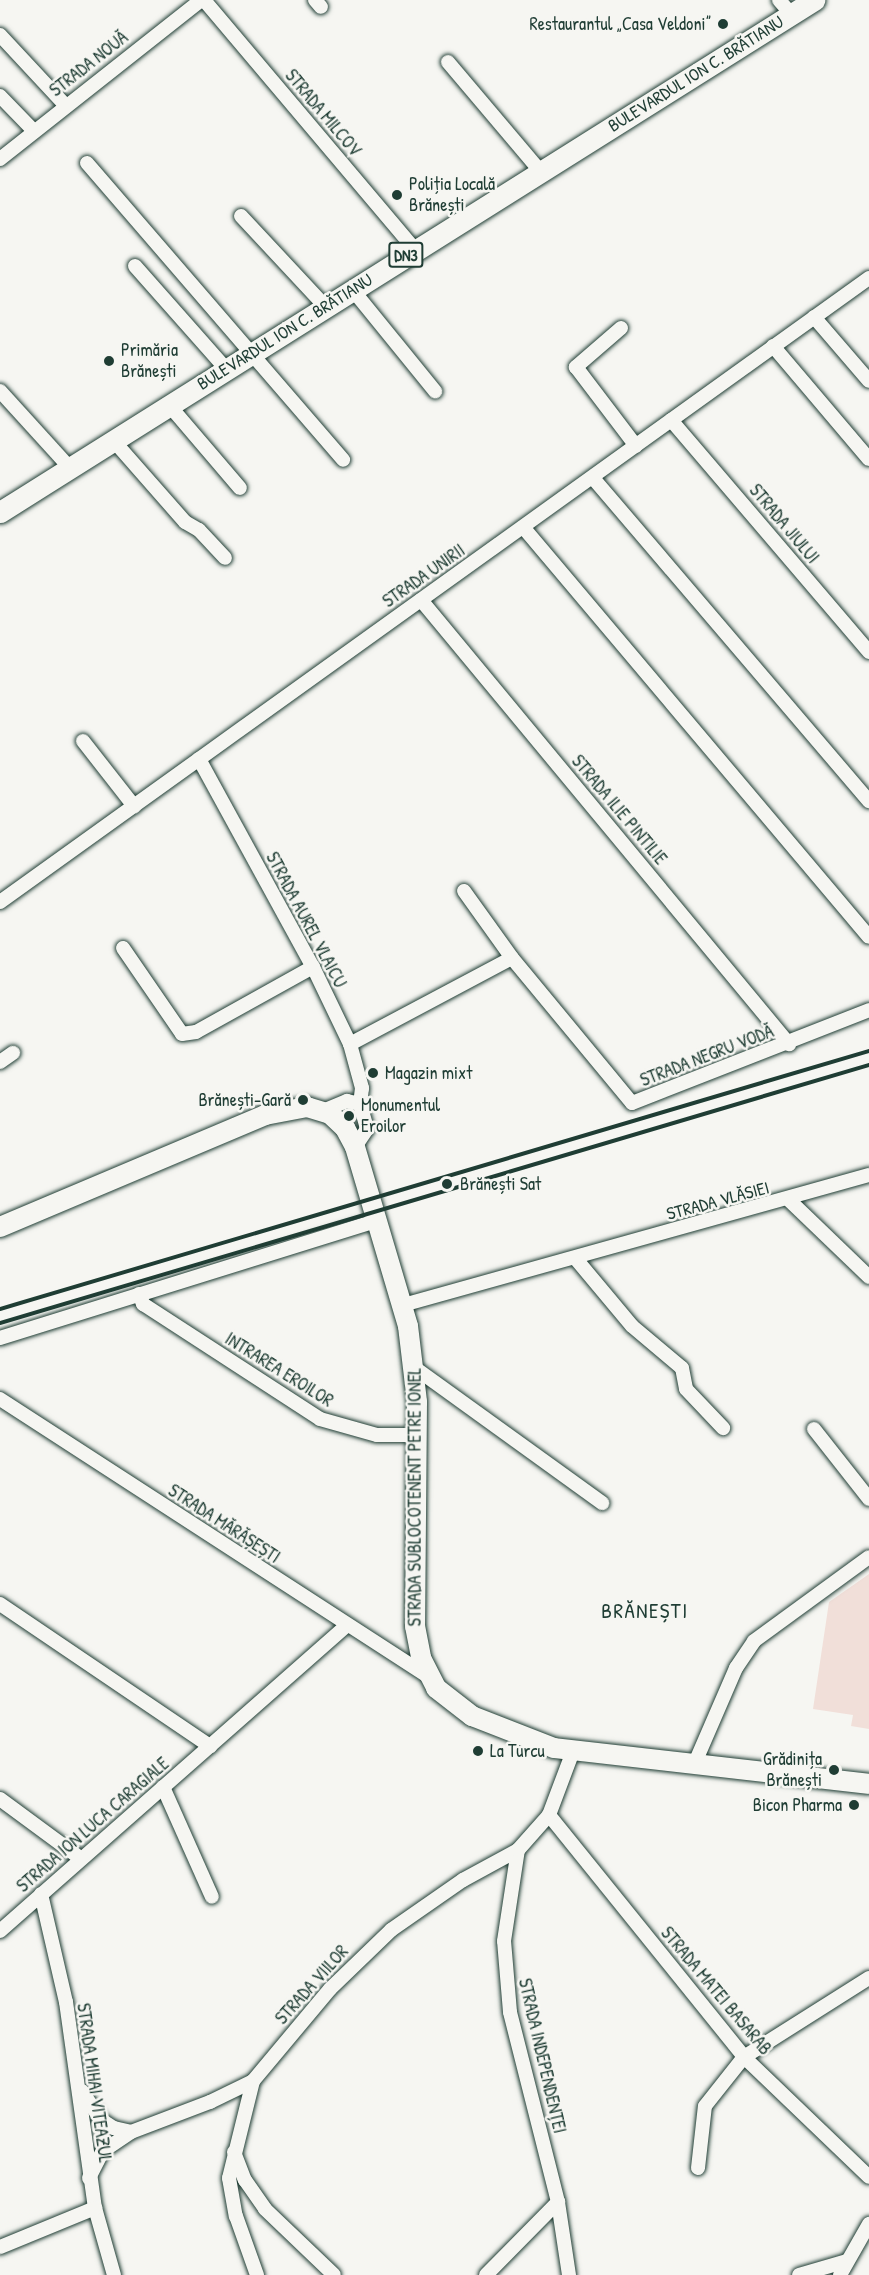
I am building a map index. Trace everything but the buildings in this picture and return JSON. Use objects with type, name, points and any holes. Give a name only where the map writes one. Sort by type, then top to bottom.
[{"type":"main road","name":"BULEVARDUL ION C. BRĂTIANU","points":[[0,512],[540,171],[785,7],[814,0]]},
{"type":"main road","points":[[0,1227],[265,1114],[300,1108],[323,1111]]},
{"type":"main road","name":"STRADA SUBLOCOTENENT PETRE IONEL","points":[[323,1111],[341,1123],[356,1147],[403,1305],[415,1368],[417,1435],[415,1626],[429,1677],[446,1698],[472,1716],[534,1742],[573,1751],[869,1784]]},
{"type":"street","name":"STRADA NOUĂ","points":[[0,159],[33,130],[203,0]]},
{"type":"street","name":"STRADA MILCOV","points":[[203,0],[415,250]]},
{"type":"street","points":[[0,35],[65,105]]},
{"type":"street","points":[[448,62],[540,171]]},
{"type":"street","points":[[0,96],[33,130]]},
{"type":"street","points":[[87,163],[253,352],[343,460]]},
{"type":"street","points":[[242,216],[325,306]]},
{"type":"street","points":[[135,266],[226,369]]},
{"type":"street","name":"STRADA UNIRII","points":[[2,897],[134,806],[869,278]]},
{"type":"street","points":[[352,289],[435,391]]},
{"type":"street","points":[[814,317],[869,381]]},
{"type":"street","points":[[621,328],[576,368],[636,446]]},
{"type":"street","points":[[773,346],[869,459]]},
{"type":"street","points":[[0,391],[70,468]]},
{"type":"street","points":[[169,405],[240,488]]},
{"type":"street","name":"STRADA JIULUI","points":[[671,420],[869,652]]},
{"type":"street","points":[[113,440],[185,522],[204,535],[225,558]]},
{"type":"street","points":[[593,478],[869,801]]},
{"type":"street","points":[[523,527],[869,937]]},
{"type":"street","name":"STRADA ILIE PINTILIE","points":[[422,600],[789,1044]]},
{"type":"street","points":[[83,741],[134,806]]},
{"type":"street","name":"STRADA AUREL VLAICU","points":[[199,759],[313,967],[350,1044],[362,1088],[360,1104]]},
{"type":"street","name":"STRADA NEGRU VODĂ","points":[[464,891],[512,958],[632,1103],[789,1044],[869,1010]]},
{"type":"street","points":[[123,948],[182,1034],[196,1032],[313,967]]},
{"type":"street","points":[[350,1044],[512,958]]},
{"type":"street","points":[[0,1062],[13,1053]]},
{"type":"street","points":[[323,1111],[347,1101],[360,1104],[367,1129],[356,1147]]},
{"type":"street","name":"STRADA VLĂSIEI","points":[[403,1305],[789,1200],[869,1175]]},
{"type":"street","points":[[789,1200],[869,1277]]},
{"type":"street","points":[[0,1338],[378,1220]]},
{"type":"street","points":[[576,1259],[632,1326],[682,1368],[686,1389],[723,1428]]},
{"type":"street","name":"INTRAREA EROILOR","points":[[139,1294],[143,1304],[320,1419],[377,1434],[417,1435]]},
{"type":"street","points":[[415,1368],[602,1503]]},
{"type":"street","name":"STRADA MĂRĂȘEȘTI","points":[[0,1399],[346,1626],[429,1677]]},
{"type":"street","points":[[814,1428],[869,1499]]},
{"type":"street","points":[[693,1765],[736,1668],[754,1641],[869,1557]]},
{"type":"street","points":[[0,1604],[210,1746]]},
{"type":"street","name":"STRADA ION LUCA CARAGIALE","points":[[0,1930],[346,1626]]},
{"type":"street","points":[[518,1850],[549,1815],[573,1751]]},
{"type":"street","points":[[163,1787],[212,1897]]},
{"type":"street","points":[[0,1799],[80,1858]]},
{"type":"street","name":"STRADA MATEI BASARAB","points":[[549,1815],[744,2056],[869,2176]]},
{"type":"street","name":"STRADA VIILOR","points":[[89,2178],[103,2151],[131,2132],[210,2102],[252,2081],[330,1989],[392,1930],[463,1880],[518,1850]]},
{"type":"street","name":"STRADA INDEPENDENȚEI","points":[[518,1850],[504,1941],[506,1987],[558,2202],[569,2275]]},
{"type":"street","name":"STRADA MIHAI VITEAZUL","points":[[41,1894],[66,2002],[94,2208],[114,2275]]},
{"type":"street","points":[[698,2168],[705,2106],[744,2056],[869,1978]]},
{"type":"street","points":[[252,2081],[229,2178],[231,2197],[257,2275]]},
{"type":"street","points":[[78,2082],[100,2119],[114,2128],[131,2132]]},
{"type":"street","points":[[234,2152],[245,2180],[265,2208],[334,2275]]},
{"type":"street","points":[[486,2275],[558,2202]]},
{"type":"street","points":[[0,2247],[94,2208]]},
{"type":"street","points":[[840,2275],[869,2224]]},
{"type":"street","points":[[799,2275],[847,2260]]},
{"type":"shaded area","points":[[869,1574],[869,1729],[851,1726],[853,1715],[813,1709],[829,1602]]},
{"type":"railway","points":[[0,1309],[869,1051]]},
{"type":"railway","points":[[0,1323],[869,1065]]},
{"type":"place","name":"Restaurantul „Casa Veldoni”","points":[[723,24]]},
{"type":"place","name":"Poliția Locală Brănești","points":[[397,195]]},
{"type":"place","name":"Primăria Brănești","points":[[109,361]]},
{"type":"place","name":"Magazin mixt","points":[[373,1073]]},
{"type":"place","name":"Brănești-Gară","points":[[303,1100]]},
{"type":"place","name":"Monumentul Eroilor","points":[[349,1116]]},
{"type":"place","name":"Brănești Sat","points":[[447,1184]]},
{"type":"place","name":"La Turcu","points":[[478,1751]]},
{"type":"place","name":"Grădinița Brănești","points":[[834,1770]]},
{"type":"place","name":"Bicon Pharma","points":[[854,1805]]},
{"type":"district","name":"BRĂNEȘTI","points":[[645,1611]]}]
